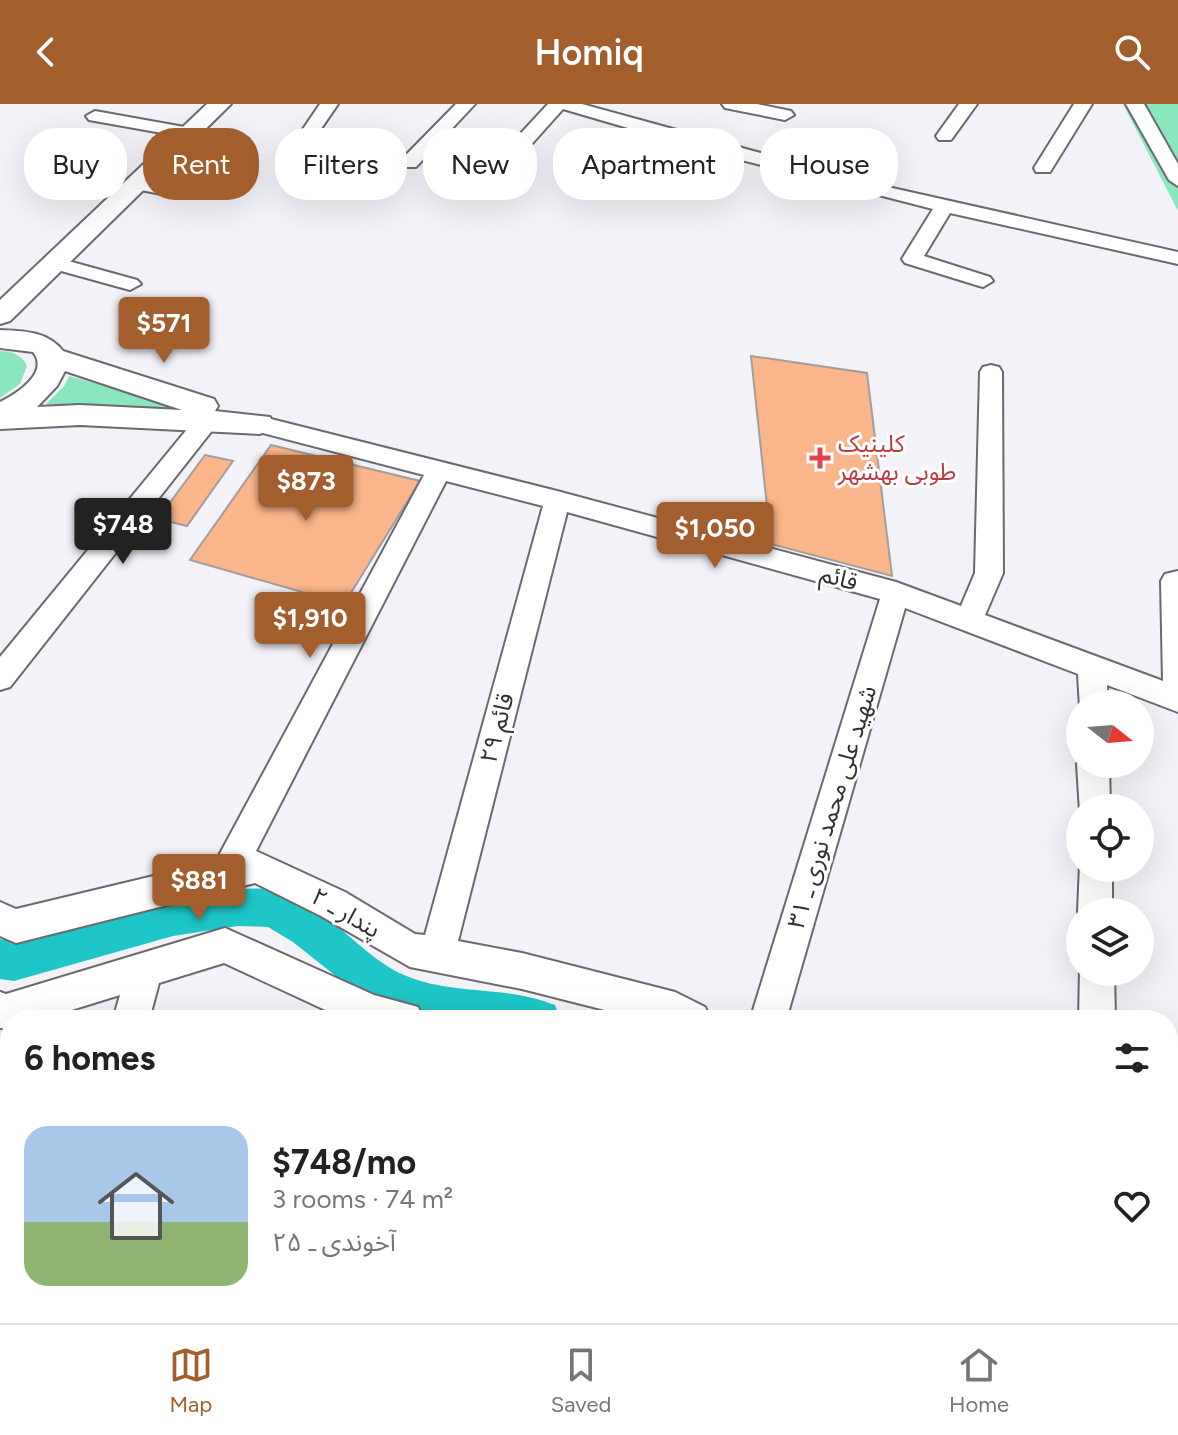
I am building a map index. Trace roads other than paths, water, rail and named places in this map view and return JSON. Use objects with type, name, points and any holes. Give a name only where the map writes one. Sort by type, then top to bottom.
[{"type":"street","points":[[195,128],[220,104]]},
{"type":"street","points":[[313,128],[329,104]]},
{"type":"street","points":[[409,163],[466,104]]},
{"type":"street","points":[[536,128],[558,104]]},
{"type":"street","points":[[564,104],[634,119],[944,208],[1178,258]]},
{"type":"street","points":[[731,104],[785,115]]},
{"type":"street","points":[[945,136],[968,104]]},
{"type":"street","points":[[1043,168],[1083,104]]},
{"type":"street","points":[[1131,105],[1178,180]]},
{"type":"street","points":[[95,116],[143,128]]},
{"type":"street","points":[[0,315],[27,286],[85,236],[143,179]]},
{"type":"street","points":[[138,184],[143,185]]},
{"type":"street","points":[[944,208],[912,259],[983,281]]},
{"type":"street","points":[[0,417],[37,394],[48,381],[53,368],[32,320],[35,303],[85,236]]},
{"type":"street","points":[[61,265],[130,284]]},
{"type":"street","points":[[0,292],[27,286]]},
{"type":"street","points":[[0,339],[30,341],[48,352],[259,424]]},
{"type":"street","points":[[969,620],[989,573],[991,372]]},
{"type":"street","points":[[0,417],[80,415],[259,424]]},
{"type":"street","points":[[0,678],[206,422]]},
{"type":"street","name":"قائم","points":[[259,424],[557,500],[896,593],[1178,699]]},
{"type":"street","points":[[227,874],[439,471]]},
{"type":"street","name":"قائم ۲۹","points":[[437,955],[557,500]]},
{"type":"street","points":[[1175,581],[1178,684]]},
{"type":"street","name":"شهید علی محمد نوری ـ ۳۱","points":[[771,1010],[896,593]]},
{"type":"street","points":[[1092,666],[1093,690]]},
{"type":"street","name":"پندار ـ ۲","points":[[0,919],[16,926],[257,867],[333,904],[410,950],[522,971],[675,1010]]},
{"type":"street","points":[[12,1010],[225,945],[365,1010]]},
{"type":"street","points":[[134,1010],[145,969]]},
{"type":"street","points":[[1096,986],[1097,1010]]},
{"type":"waterway","points":[[0,959],[14,961],[173,917],[206,911],[268,908],[293,918],[376,983],[423,1003],[450,1010]]},
{"type":"place","name":"کلینیک طوبی بهشهر","points":[[820,458]]}]
